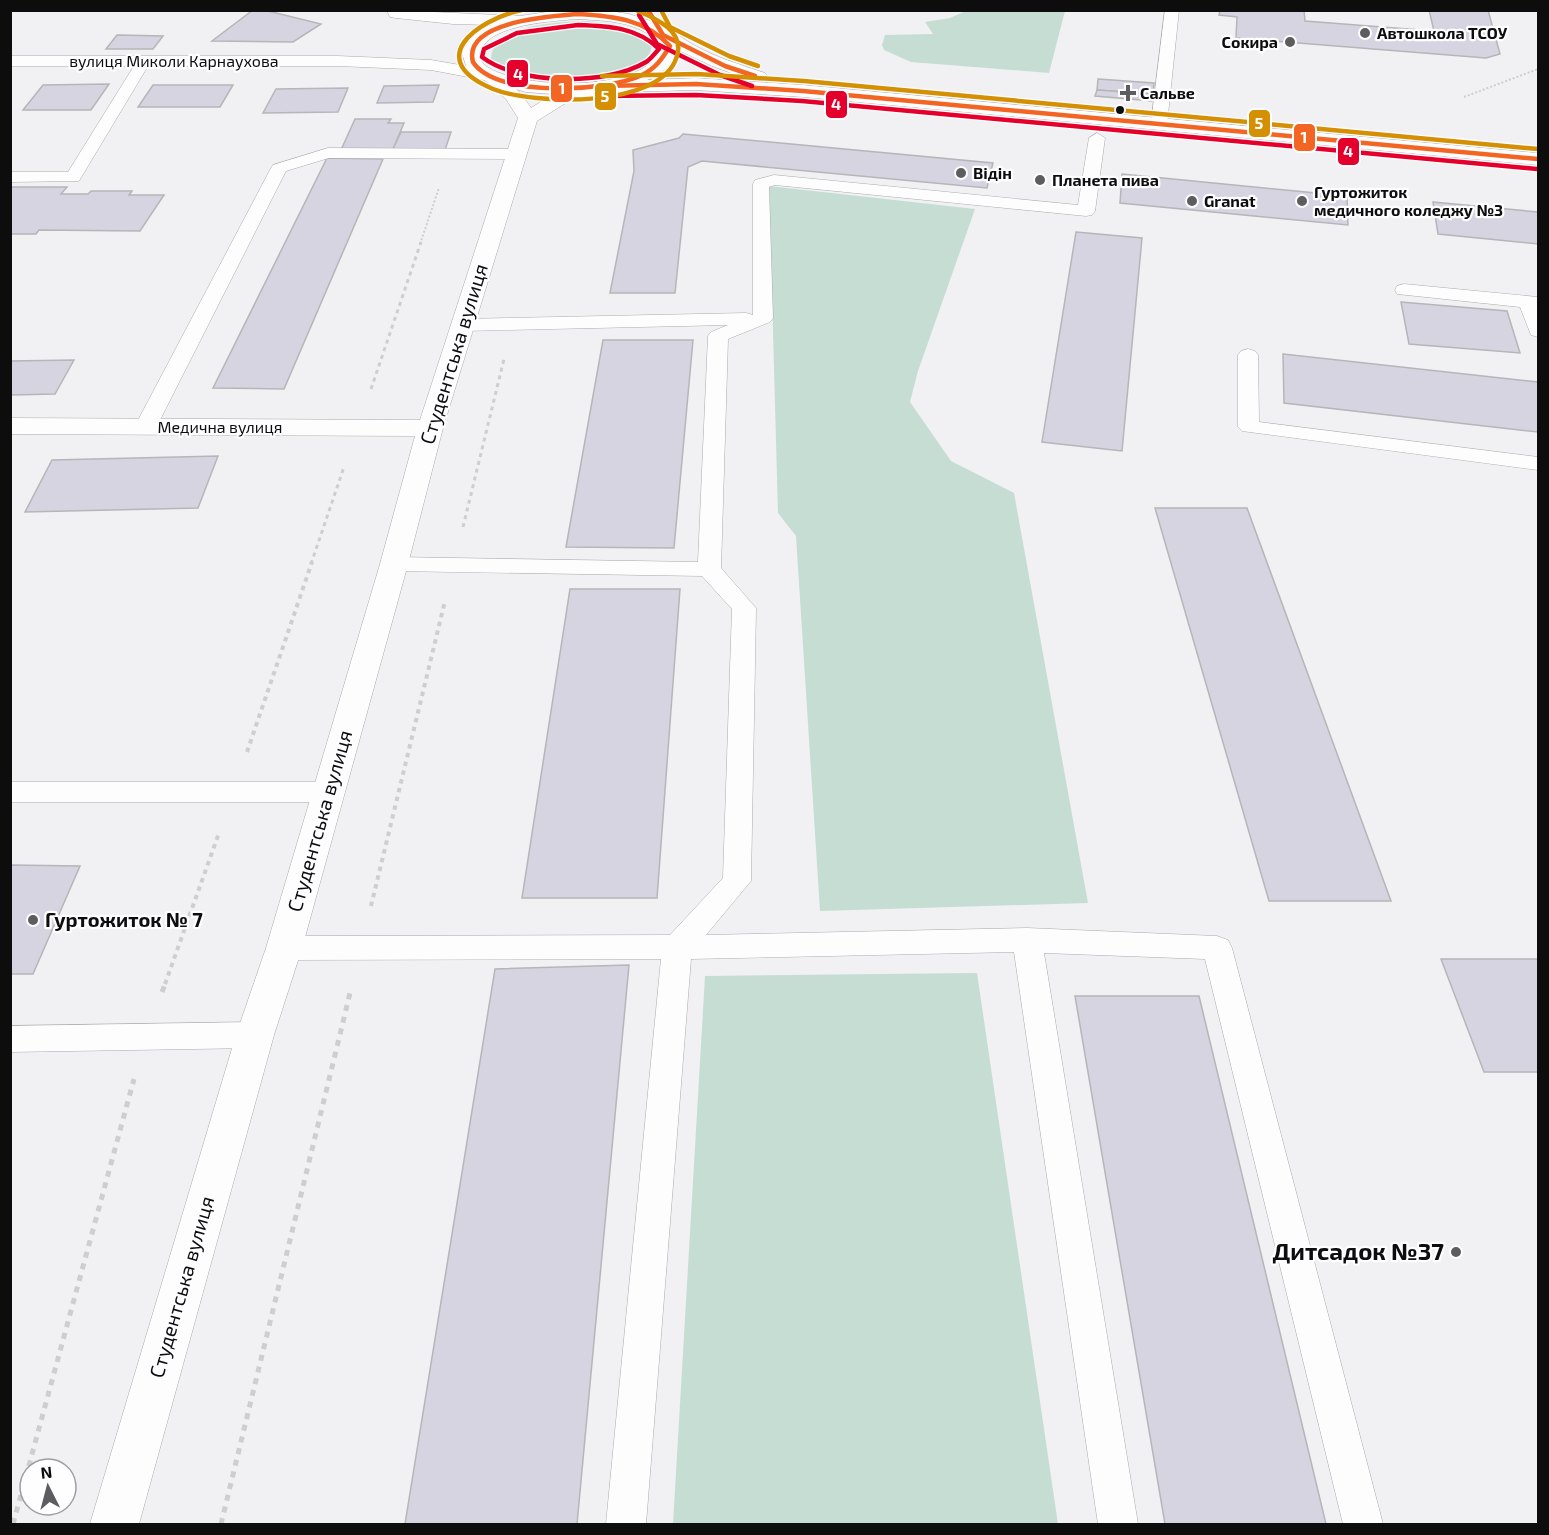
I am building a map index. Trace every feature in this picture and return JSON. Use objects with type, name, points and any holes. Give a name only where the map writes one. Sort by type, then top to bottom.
[{"type":"main road","points":[[540,10],[476,42],[471,51],[471,60],[477,68],[513,94],[528,118],[557,100],[631,79],[654,69],[667,58],[670,46],[648,10]]},
{"type":"main road","points":[[389,12],[453,19],[524,20],[578,14],[605,15],[649,26],[724,66],[803,91]]},
{"type":"main road","points":[[389,12],[438,24],[476,42]]},
{"type":"main road","name":"вулиця Миколи Карнаухова","points":[[338,61],[476,42]]},
{"type":"main road","name":"вулиця Миколи Карнаухова","points":[[10,61],[338,61],[431,65],[488,75],[526,87],[559,89],[602,86]]},
{"type":"main road","points":[[602,86],[696,84],[803,91],[1539,159]]},
{"type":"main road","name":"Студентська вулиця","points":[[114,1524],[255,1035],[284,948],[394,564],[430,428],[528,118]]},
{"type":"main road","name":"Медична вулиця","points":[[10,426],[430,428]]},
{"type":"lane","points":[[1159,124],[1172,10]]},
{"type":"lane","points":[[10,177],[73,177],[144,61]]},
{"type":"lane","points":[[763,318],[761,184],[774,180],[1086,211],[1097,138]]},
{"type":"lane","points":[[146,426],[279,168],[328,153],[516,154]]},
{"type":"lane","points":[[1404,290],[1533,302],[1539,331]]},
{"type":"lane","points":[[462,325],[763,318]]},
{"type":"lane","points":[[626,1524],[677,947],[737,881],[744,608],[709,569],[718,336],[763,318]]},
{"type":"lane","points":[[1248,355],[1249,427],[1539,464]]},
{"type":"lane","points":[[394,564],[709,569]]},
{"type":"lane","points":[[10,792],[328,792]]},
{"type":"lane","points":[[1027,940],[1118,1524]]},
{"type":"lane","points":[[284,948],[677,947],[1027,940],[1217,948],[1363,1524]]},
{"type":"lane","points":[[10,1039],[255,1035]]},
{"type":"path","points":[[1464,97],[1539,69]]},
{"type":"path","points":[[13,1524],[146,1036],[234,792],[451,154]]},
{"type":"path","points":[[461,534],[507,347]]},
{"type":"path","points":[[371,907],[447,592]]},
{"type":"path","points":[[221,1524],[351,988]]},
{"type":"green space","points":[[968,10],[1065,11],[1049,73],[911,62],[884,50],[882,45],[885,35],[933,34],[925,22],[950,18]]},
{"type":"green space","points":[[585,21],[613,24],[631,29],[639,33],[652,46],[645,59],[631,69],[613,76],[592,80],[529,78],[507,71],[491,59],[494,47],[502,38],[514,32],[544,24]]},
{"type":"green space","points":[[769,186],[975,209],[918,371],[910,402],[951,461],[1014,493],[1088,903],[820,911],[796,536],[778,513]]},
{"type":"green space","points":[[977,973],[1058,1524],[673,1524],[705,976]]},
{"type":"building","points":[[253,10],[264,10],[321,24],[293,42],[212,41]]},
{"type":"building","name":"Автошкола ТСОУ","points":[[1220,10],[1304,10],[1305,21],[1434,31],[1429,10],[1488,10],[1500,54],[1486,58],[1236,38],[1237,17],[1219,15]]},
{"type":"building","points":[[117,35],[163,36],[153,49],[106,49]]},
{"type":"building","points":[[1098,79],[1154,83],[1153,94],[1097,90]]},
{"type":"building","points":[[109,84],[91,110],[23,110],[43,85]]},
{"type":"building","points":[[153,85],[233,85],[220,107],[138,107]]},
{"type":"building","points":[[439,85],[433,102],[377,103],[384,86]]},
{"type":"building","points":[[348,88],[338,112],[263,113],[276,89]]},
{"type":"building","points":[[1097,90],[1153,94],[1152,101],[1095,96]]},
{"type":"building","points":[[355,119],[391,119],[388,123],[404,123],[393,149],[341,150]]},
{"type":"building","points":[[401,132],[451,132],[445,150],[393,149]]},
{"type":"building","points":[[683,134],[993,163],[987,188],[702,161],[688,167],[675,293],[610,293],[634,171],[633,150],[679,138]]},
{"type":"building","points":[[327,158],[383,159],[284,389],[213,388]]},
{"type":"building","points":[[1122,174],[1347,196],[1348,225],[1120,203]]},
{"type":"building","points":[[10,187],[67,187],[61,194],[132,191],[129,195],[164,195],[140,231],[39,230],[36,234],[10,234]]},
{"type":"building","points":[[1433,202],[1538,212],[1538,244],[1438,234]]},
{"type":"building","points":[[1076,232],[1142,238],[1122,451],[1042,442]]},
{"type":"building","points":[[1401,302],[1507,311],[1520,353],[1409,344]]},
{"type":"building","points":[[603,340],[693,340],[674,548],[566,547]]},
{"type":"building","points":[[1283,354],[1538,382],[1538,432],[1284,403]]},
{"type":"building","points":[[74,360],[55,394],[10,395],[10,361]]},
{"type":"building","points":[[218,456],[198,508],[25,512],[52,460]]},
{"type":"building","points":[[1155,508],[1247,508],[1391,901],[1269,901]]},
{"type":"building","points":[[570,589],[680,589],[657,898],[522,898]]},
{"type":"building","name":"Гуртожиток № 7","points":[[10,865],[80,866],[33,974],[10,974]]},
{"type":"building","points":[[1441,959],[1538,959],[1538,1072],[1484,1072]]},
{"type":"building","points":[[629,965],[577,1524],[405,1524],[495,969]]},
{"type":"building","points":[[1075,996],[1199,996],[1326,1524],[1165,1524]]},
{"type":"transit line","name":"5","points":[[522,10],[493,18],[474,30],[462,45],[460,54],[462,63],[474,78],[493,89],[535,98],[568,100],[602,97],[634,90],[667,73],[676,62],[679,50],[677,39],[669,28],[655,18],[636,10]]},
{"type":"transit line","name":"1","points":[[648,10],[663,35],[725,66],[755,76]]},
{"type":"transit line","name":"5","points":[[661,10],[670,27],[729,56],[758,66]]},
{"type":"transit line","name":"1","points":[[578,14],[616,17],[640,24],[661,36],[670,46],[660,63],[641,76],[615,84],[585,88],[525,86],[500,80],[482,72],[473,62],[473,49],[480,39],[491,31],[520,21],[578,14]]},
{"type":"transit line","name":"4","points":[[639,15],[657,44],[720,75],[752,86]]},
{"type":"transit line","name":"4","points":[[578,25],[622,28],[642,35],[659,49],[648,61],[628,70],[602,76],[573,78],[517,74],[495,67],[482,57],[484,49],[505,37],[541,28],[578,25]]},
{"type":"transit line","name":"5","points":[[602,76],[697,74],[804,81],[1538,149]]},
{"type":"transit line","name":"1","points":[[602,86],[696,84],[803,91],[1538,159]]},
{"type":"transit line","name":"4","points":[[602,96],[696,95],[802,101],[1537,169]]},
{"type":"place","name":"Автошкола ТСОУ","points":[[1365,33]]},
{"type":"place","name":"Сокира","points":[[1290,42]]},
{"type":"place","name":"Сальве","points":[[1128,93]]},
{"type":"place","name":"Відін","points":[[961,173]]},
{"type":"place","name":"Планета пива","points":[[1040,180]]},
{"type":"place","name":"Granat","points":[[1192,201]]},
{"type":"place","name":"Гуртожиток медичного коледжу №3","points":[[1302,201]]},
{"type":"place","name":"Гуртожиток № 7","points":[[33,920]]},
{"type":"place","name":"Дитсадок №37","points":[[1456,1252]]}]
